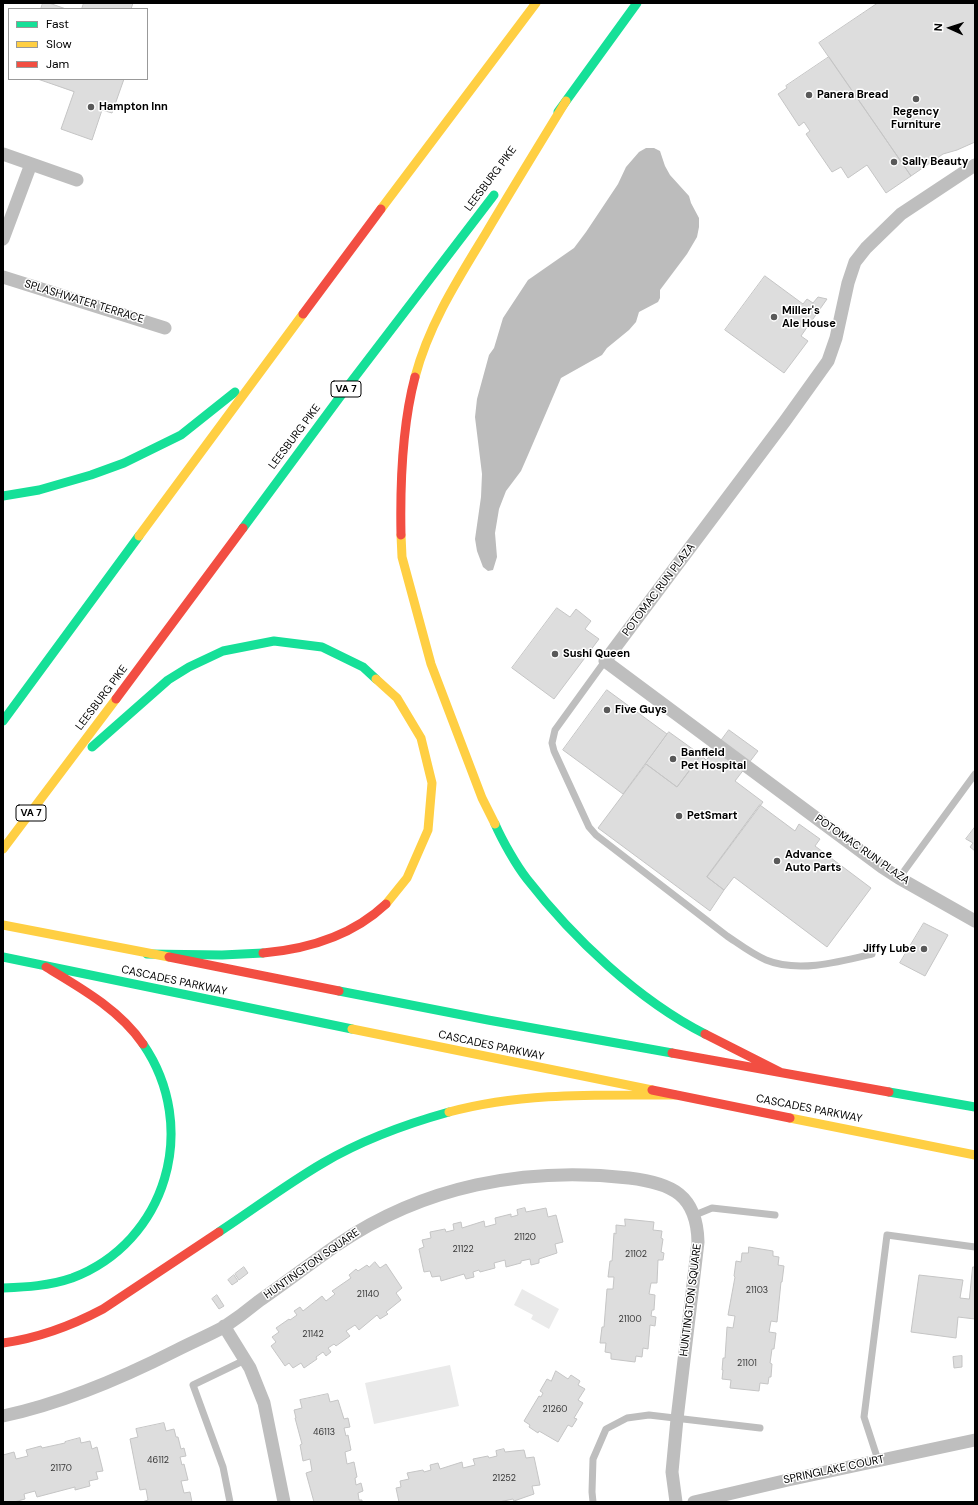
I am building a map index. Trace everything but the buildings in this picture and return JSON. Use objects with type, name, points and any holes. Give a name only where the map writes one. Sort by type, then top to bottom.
[{"type":"main road","points":[[3,496],[39,490],[91,476],[124,463],[181,435],[222,404],[262,368],[536,3]]},
{"type":"main road","name":"LEESBURG PIKE","points":[[513,170],[637,3]]},
{"type":"main road","points":[[566,100],[450,292],[432,328],[419,362],[410,396],[402,468],[402,557],[431,664],[482,798],[498,831],[526,878],[573,932],[612,969],[654,1003],[683,1023],[780,1072]]},
{"type":"main road","name":"LEESBURG PIKE","points":[[3,849],[348,386],[498,189]]},
{"type":"main road","points":[[3,722],[306,309]]},
{"type":"main road","points":[[58,777],[172,677],[223,651],[258,642],[294,642],[329,650],[345,657],[375,676],[389,688],[410,717],[418,732],[425,749],[429,767],[431,784],[430,820],[422,848],[412,871],[394,895],[377,912],[363,923],[347,932],[331,939],[307,946],[256,954],[147,954]]},
{"type":"main road","name":"CASCADES PARKWAY","points":[[3,926],[488,1020],[975,1107]]},
{"type":"main road","name":"CASCADES PARKWAY","points":[[3,957],[46,967],[975,1155]]},
{"type":"main road","points":[[3,1288],[18,1289],[36,1287],[71,1279],[92,1269],[117,1252],[142,1226],[151,1211],[166,1178],[170,1155],[172,1125],[170,1107],[159,1073],[151,1056],[130,1028],[105,1006],[73,983],[46,967]]},
{"type":"main road","points":[[3,1344],[26,1340],[55,1332],[72,1326],[103,1309],[323,1163],[353,1146],[389,1131],[450,1111],[503,1101],[574,1095],[675,1095]]},
{"type":"street","points":[[3,154],[77,180]]},
{"type":"street","points":[[3,239],[7,216],[31,164]]},
{"type":"street","name":"POTOMAC RUN PLAZA","points":[[975,166],[901,214],[866,248],[858,258],[848,282],[836,338],[828,361],[794,409],[605,661],[866,855],[899,878],[975,921]]},
{"type":"street","name":"SPLASHWATER TERRACE","points":[[3,277],[165,328]]},
{"type":"street","name":"HUNTINGTON SQUARE","points":[[3,1416],[32,1409],[86,1392],[128,1375],[224,1326],[339,1244],[372,1224],[409,1206],[443,1193],[473,1185],[525,1176],[567,1173],[597,1174],[639,1179],[657,1182],[673,1189],[687,1200],[695,1215],[698,1229],[698,1242],[672,1472],[676,1502]]},
{"type":"street","points":[[224,1326],[250,1368],[264,1403],[284,1502]]},
{"type":"street","name":"SPRINGLAKE COURT","points":[[694,1502],[878,1460],[975,1440]]},
{"type":"lane","points":[[605,661],[555,730],[553,736],[554,751],[589,827],[596,836],[727,936],[766,960],[779,964],[806,965],[829,963],[872,954]]},
{"type":"lane","points":[[899,878],[975,774]]},
{"type":"lane","points":[[695,1215],[712,1208],[775,1214]]},
{"type":"lane","points":[[878,1460],[864,1417],[887,1236],[975,1246]]},
{"type":"lane","points":[[230,1502],[223,1467],[193,1385],[245,1360]]},
{"type":"lane","points":[[593,1502],[593,1459],[606,1429],[627,1418],[649,1416],[760,1428]]},
{"type":"shaded area","points":[[646,148],[654,148],[660,151],[670,175],[689,196],[699,218],[697,237],[687,254],[660,290],[660,298],[658,302],[639,312],[636,322],[629,330],[607,348],[602,355],[561,378],[521,471],[506,491],[499,509],[495,533],[497,557],[493,570],[488,571],[483,567],[477,551],[475,539],[481,497],[482,474],[475,417],[477,399],[489,355],[494,348],[503,318],[528,280],[574,248],[618,184],[626,167],[639,152]]},
{"type":"shaded area","points":[[522,1289],[559,1309],[549,1329],[531,1319],[533,1315],[514,1305]]},
{"type":"shaded area","points":[[450,1365],[459,1406],[374,1424],[365,1383]]},
{"type":"traffic: fast","points":[[558,112],[637,3]]},
{"type":"traffic: fast","points":[[243,528],[348,386],[494,195]]},
{"type":"traffic: fast","points":[[3,496],[39,490],[91,475],[124,463],[181,435],[235,392]]},
{"type":"traffic: fast","points":[[3,721],[139,536]]},
{"type":"traffic: fast","points":[[92,747],[168,680],[189,667],[223,651],[274,641],[322,647],[363,667],[376,679]]},
{"type":"traffic: fast","points":[[495,824],[518,867],[527,879],[545,901],[586,945],[631,986],[655,1004],[705,1034]]},
{"type":"traffic: fast","points":[[147,954],[222,955],[263,953]]},
{"type":"traffic: fast","points":[[3,957],[352,1029]]},
{"type":"traffic: fast","points":[[339,991],[488,1020],[672,1053]]},
{"type":"traffic: fast","points":[[3,1288],[38,1286],[63,1281],[105,1261],[131,1238],[151,1210],[164,1179],[171,1145],[169,1111],[160,1076],[143,1044]]},
{"type":"traffic: fast","points":[[889,1092],[975,1107]]},
{"type":"traffic: fast","points":[[219,1232],[296,1179],[353,1147],[384,1133],[449,1112]]},
{"type":"traffic: slow","points":[[381,209],[536,3]]},
{"type":"traffic: slow","points":[[415,377],[428,339],[445,302],[566,101]]},
{"type":"traffic: slow","points":[[139,536],[303,314]]},
{"type":"traffic: slow","points":[[401,535],[402,557],[431,664],[482,798],[495,824]]},
{"type":"traffic: slow","points":[[376,679],[397,698],[421,738],[432,783],[428,830],[407,878],[386,904]]},
{"type":"traffic: slow","points":[[3,849],[116,699]]},
{"type":"traffic: slow","points":[[3,925],[169,957]]},
{"type":"traffic: slow","points":[[352,1029],[652,1090]]},
{"type":"traffic: slow","points":[[449,1112],[505,1101],[533,1098],[590,1095],[675,1095]]},
{"type":"traffic: slow","points":[[790,1118],[975,1155]]},
{"type":"traffic: jam","points":[[303,314],[381,209]]},
{"type":"traffic: jam","points":[[401,535],[403,455],[407,415],[415,377]]},
{"type":"traffic: jam","points":[[116,699],[243,528]]},
{"type":"traffic: jam","points":[[263,953],[297,948],[329,939],[359,925],[386,904]]},
{"type":"traffic: jam","points":[[169,957],[339,991]]},
{"type":"traffic: jam","points":[[46,967],[86,992],[111,1010],[134,1032],[143,1044]]},
{"type":"traffic: jam","points":[[705,1034],[780,1072]]},
{"type":"traffic: jam","points":[[672,1053],[889,1092]]},
{"type":"traffic: jam","points":[[652,1090],[790,1118]]},
{"type":"traffic: jam","points":[[3,1343],[42,1335],[79,1321],[103,1309],[219,1232]]},
{"type":"place","name":"Panera Bread","points":[[809,95]]},
{"type":"place","name":"Regency Furniture","points":[[916,99]]},
{"type":"place","name":"Hampton Inn","points":[[91,107]]},
{"type":"place","name":"Sally Beauty","points":[[894,162]]},
{"type":"place","name":"Miller's Ale House","points":[[774,317]]},
{"type":"place","name":"Sushi Queen","points":[[555,654]]},
{"type":"place","name":"Five Guys","points":[[607,710]]},
{"type":"place","name":"Banfield Pet Hospital","points":[[673,759]]},
{"type":"place","name":"PetSmart","points":[[679,816]]},
{"type":"place","name":"Advance Auto Parts","points":[[777,861]]},
{"type":"place","name":"Jiffy Lube","points":[[924,949]]}]
